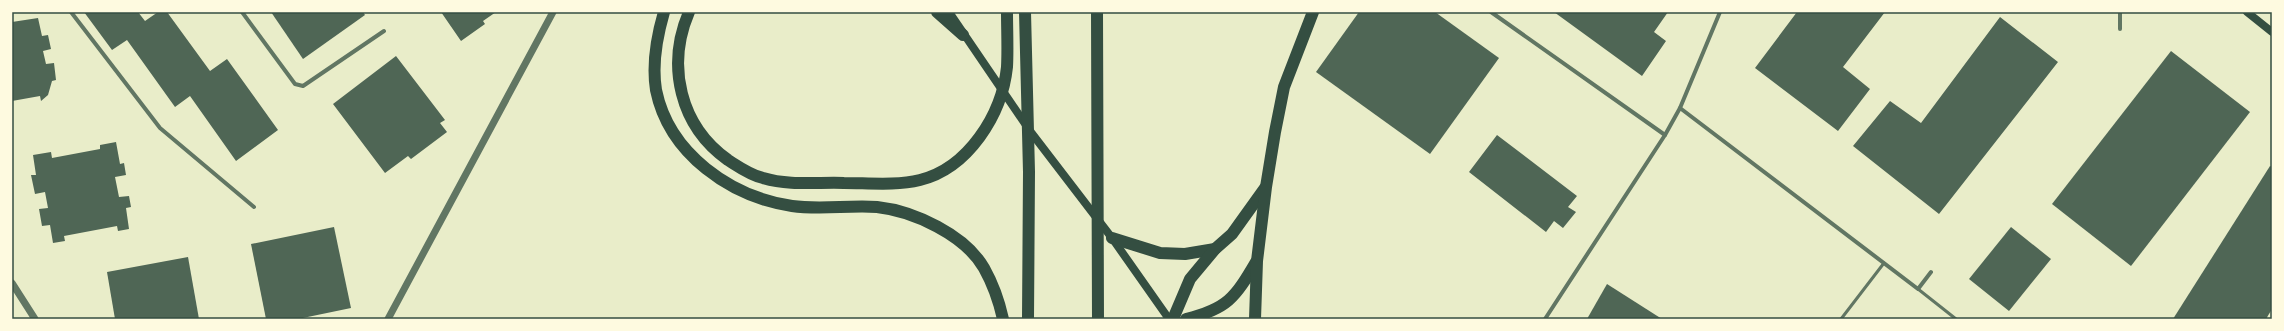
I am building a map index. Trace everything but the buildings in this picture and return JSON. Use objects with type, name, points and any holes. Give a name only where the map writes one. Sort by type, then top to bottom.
[{"type":"highway","points":[[664,12],[655,54],[656,90],[667,120],[680,142],[712,174],[737,190],[766,201],[794,206],[876,207],[899,210],[916,216],[964,245],[984,267],[998,298],[1003,319]]},
{"type":"highway","points":[[689,12],[678,46],[677,65],[685,105],[692,122],[721,154],[742,169],[761,178],[791,182],[890,183],[919,180],[952,166],[967,153],[985,126],[1000,94],[1007,67],[1007,12]]},
{"type":"highway","points":[[937,12],[963,35]]},
{"type":"highway","points":[[1025,12],[1029,172],[1028,319]]},
{"type":"highway","points":[[1097,12],[1098,314]]},
{"type":"highway","points":[[1255,319],[1257,261],[1266,187],[1275,132],[1284,87],[1313,12]]},
{"type":"highway","points":[[1173,319],[1190,279],[1215,249],[1232,234],[1266,187]]},
{"type":"highway","points":[[1112,238],[1160,252],[1185,254],[1215,249]]},
{"type":"highway","points":[[1186,319],[1210,313],[1225,305],[1241,287],[1257,261]]},
{"type":"main road","points":[[949,12],[963,35],[1030,131],[1112,238],[1169,319]]},
{"type":"main road","points":[[2246,12],[2272,32]]},
{"type":"street","points":[[71,12],[160,128],[254,207]]},
{"type":"street","points":[[242,12],[295,84],[303,86],[384,30]]},
{"type":"street","points":[[388,319],[553,12]]},
{"type":"street","points":[[1491,12],[1665,135]]},
{"type":"street","points":[[1545,319],[1665,135],[1680,108],[1720,12]]},
{"type":"street","points":[[2120,12],[2120,29]]},
{"type":"street","points":[[1680,108],[1918,289],[1931,272]]},
{"type":"street","points":[[12,283],[35,319]]},
{"type":"lane","points":[[1841,319],[1884,263]]},
{"type":"lane","points":[[1918,289],[1956,319]]}]
